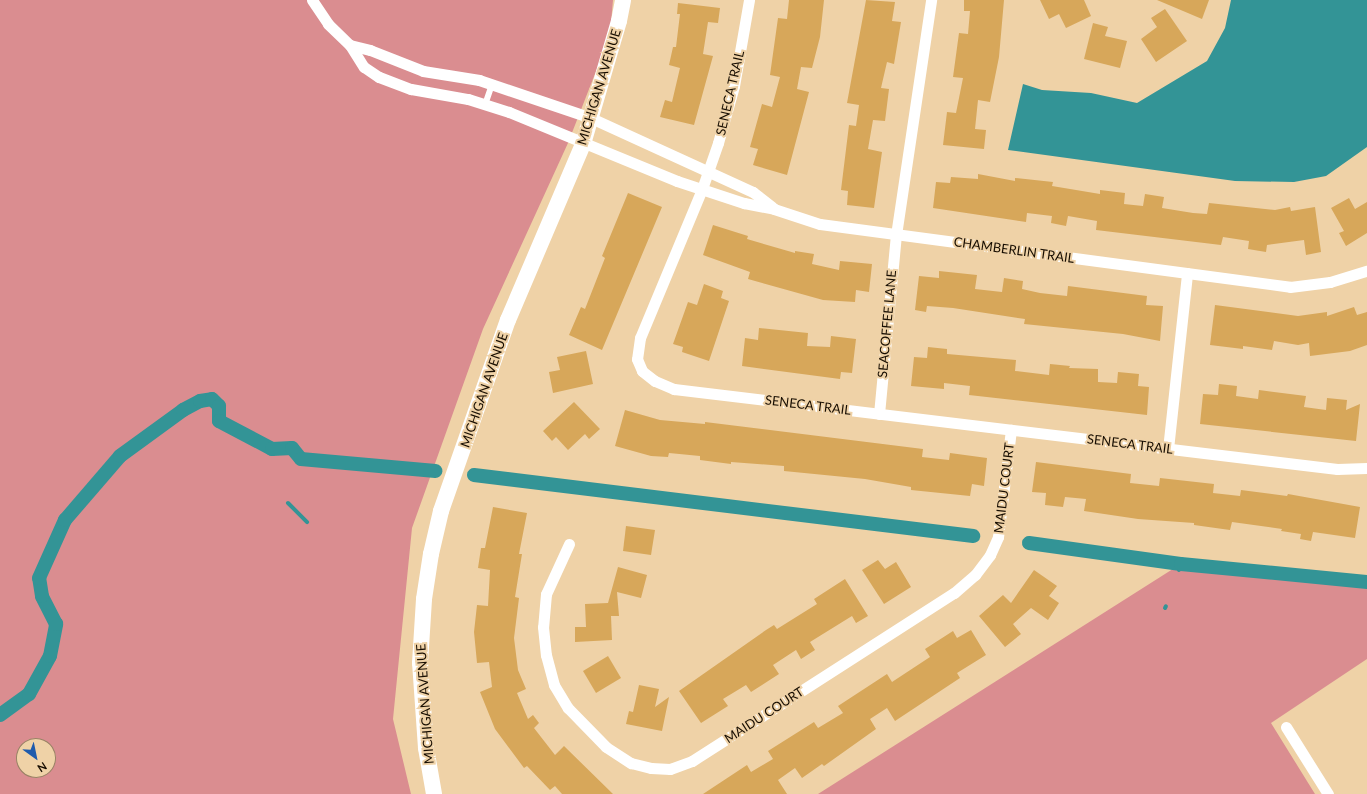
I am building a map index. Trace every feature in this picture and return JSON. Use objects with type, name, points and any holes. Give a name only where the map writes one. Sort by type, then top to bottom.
[{"type":"street","name":"CHAMBERLIN TRAIL","points":[[312,0],[328,24],[350,45],[364,67],[379,77],[412,89],[486,105],[702,189],[774,209],[820,224],[1290,287],[1330,282],[1367,271]]},
{"type":"street","name":"MICHIGAN AVENUE","points":[[434,794],[426,748],[420,664],[424,599],[431,554],[442,511],[508,320],[583,144],[619,21],[623,0]]},
{"type":"street","name":"SENECA TRAIL","points":[[749,0],[734,86],[709,172],[640,338],[637,359],[642,371],[655,381],[674,389],[1337,470],[1367,468]]},
{"type":"street","points":[[896,235],[931,0]]},
{"type":"street","points":[[350,45],[370,50],[423,71],[492,84],[591,118],[753,192],[774,209]]},
{"type":"street","name":"SEACOFFEE LANE","points":[[879,414],[896,235]]},
{"type":"street","points":[[1168,449],[1187,273]]},
{"type":"street","name":"MAIDU COURT","points":[[569,544],[546,594],[542,628],[546,655],[554,685],[568,708],[606,747],[631,763],[651,768],[670,769],[692,761],[954,593],[975,575],[990,555],[998,537],[1011,430]]},
{"type":"street","points":[[1286,727],[1328,794]]},
{"type":"lane","points":[[486,105],[492,84]]},
{"type":"shaded area","points":[[0,0],[613,0],[611,23],[600,61],[568,143],[483,329],[412,528],[393,719],[411,794],[0,794]]},
{"type":"shaded area","points":[[1176,567],[1367,582],[1367,659],[1271,723],[1315,794],[818,794]]},
{"type":"water","points":[[1231,0],[1367,0],[1367,147],[1326,176],[1294,182],[1235,181],[1008,150],[1023,84],[1042,90],[1091,93],[1137,103],[1207,61],[1225,28]]},
{"type":"building","points":[[789,0],[824,0],[820,37],[812,68],[801,67],[797,89],[809,92],[787,175],[753,165],[758,149],[750,147],[762,104],[772,107],[780,77],[770,75],[778,18],[787,19]]},
{"type":"building","points":[[866,0],[895,2],[892,21],[901,22],[894,64],[887,62],[881,88],[889,89],[885,121],[873,120],[868,149],[882,152],[874,208],[847,205],[848,191],[841,190],[849,125],[856,126],[859,105],[847,103]]},
{"type":"building","points":[[964,0],[1004,0],[999,57],[990,102],[978,100],[975,129],[986,130],[984,149],[943,145],[947,112],[956,113],[963,78],[953,77],[959,33],[968,34],[970,11],[964,11]]},
{"type":"building","points":[[1040,0],[1084,0],[1091,16],[1066,28],[1059,14],[1049,19]]},
{"type":"building","points":[[1157,0],[1209,0],[1202,19]]},
{"type":"building","points":[[678,3],[720,8],[718,23],[708,22],[703,54],[713,56],[694,125],[660,117],[665,100],[672,102],[680,68],[669,65],[673,47],[676,47],[680,14],[677,14]]},
{"type":"building","points":[[1165,9],[1187,41],[1156,62],[1141,39],[1157,27],[1151,18]]},
{"type":"building","points":[[1093,23],[1108,27],[1105,36],[1127,41],[1120,68],[1084,59]]},
{"type":"building","points":[[978,174],[1015,181],[1015,178],[1053,182],[1052,186],[1100,194],[1100,190],[1125,193],[1124,204],[1143,206],[1145,194],[1164,197],[1162,208],[1193,213],[1207,214],[1209,203],[1275,210],[1290,207],[1291,211],[1315,207],[1321,252],[1306,255],[1304,240],[1267,245],[1266,252],[1248,249],[1249,241],[1223,237],[1221,245],[1096,230],[1097,221],[1068,216],[1066,226],[1051,223],[1052,216],[1027,213],[1026,222],[933,208],[936,182],[950,183],[951,177],[978,179]]},
{"type":"building","points":[[628,193],[662,207],[602,350],[569,335],[581,307],[585,309],[605,258],[602,256]]},
{"type":"building","points":[[1349,198],[1355,209],[1367,202],[1367,233],[1346,246],[1339,233],[1344,231],[1331,208]]},
{"type":"building","points":[[713,225],[748,236],[747,239],[795,253],[795,251],[814,254],[812,264],[839,270],[840,261],[872,264],[869,292],[856,290],[855,302],[823,300],[748,279],[750,272],[703,255]]},
{"type":"building","points":[[939,271],[977,275],[975,289],[1002,292],[1004,278],[1023,281],[1022,289],[1040,293],[1067,296],[1068,286],[1147,296],[1146,305],[1163,306],[1160,341],[1123,334],[1024,324],[1025,319],[953,308],[927,306],[926,312],[915,310],[919,276],[939,278]]},
{"type":"building","points":[[704,284],[723,291],[721,298],[729,301],[709,361],[682,352],[683,347],[673,344],[688,302],[697,305]]},
{"type":"building","points":[[1215,305],[1298,316],[1327,312],[1327,316],[1354,307],[1357,315],[1367,312],[1367,345],[1350,351],[1310,356],[1309,343],[1298,345],[1274,341],[1272,350],[1243,346],[1243,349],[1210,345]]},
{"type":"building","points":[[759,328],[808,333],[807,346],[830,347],[831,336],[856,339],[852,373],[841,372],[840,379],[742,366],[745,338],[758,340]]},
{"type":"building","points":[[928,347],[947,349],[947,354],[1016,360],[1015,371],[1049,375],[1050,364],[1070,366],[1069,368],[1098,369],[1098,382],[1117,383],[1118,372],[1139,374],[1138,386],[1149,387],[1147,415],[969,395],[970,386],[944,383],[944,389],[911,386],[914,357],[927,358]]},
{"type":"building","points":[[586,351],[593,384],[553,393],[549,372],[560,370],[557,357]]},
{"type":"building","points":[[1219,384],[1237,386],[1236,396],[1258,399],[1259,390],[1306,396],[1304,407],[1326,410],[1327,398],[1347,400],[1346,410],[1360,404],[1356,441],[1200,424],[1203,394],[1218,395]]},
{"type":"building","points":[[574,402],[600,429],[589,439],[585,434],[568,450],[556,437],[552,441],[543,431]]},
{"type":"building","points":[[625,410],[660,420],[705,424],[705,422],[923,449],[922,457],[949,460],[950,453],[987,458],[984,486],[972,484],[970,496],[911,490],[911,487],[865,479],[784,471],[784,466],[731,462],[731,464],[700,460],[700,456],[669,453],[668,457],[651,456],[615,446]]},
{"type":"building","points":[[1036,462],[1131,474],[1130,483],[1159,486],[1160,478],[1214,484],[1213,493],[1240,496],[1241,490],[1287,496],[1288,494],[1360,507],[1355,538],[1313,532],[1311,541],[1300,539],[1301,534],[1281,531],[1282,529],[1232,522],[1230,530],[1194,525],[1194,523],[1138,519],[1084,511],[1086,499],[1065,497],[1063,507],[1045,505],[1046,493],[1032,492]]},
{"type":"building","points":[[493,507],[527,513],[519,554],[522,554],[515,597],[519,598],[514,638],[518,670],[526,689],[517,693],[528,719],[533,715],[539,723],[534,728],[555,755],[564,746],[613,794],[562,794],[555,786],[550,790],[527,766],[524,768],[495,729],[480,692],[492,687],[489,662],[477,663],[474,632],[477,605],[488,606],[490,570],[478,568],[481,548],[485,548]]},
{"type":"building","points":[[626,526],[655,530],[651,555],[623,551]]},
{"type":"building","points":[[878,560],[885,569],[896,562],[911,587],[884,604],[862,570]]},
{"type":"building","points":[[618,567],[647,575],[641,598],[617,592],[619,616],[611,616],[612,640],[575,642],[575,627],[586,627],[585,604],[608,603]]},
{"type":"building","points":[[1034,570],[1057,586],[1049,596],[1059,603],[1048,620],[1031,608],[1013,624],[1021,634],[1005,647],[979,616],[1003,595],[1011,603]]},
{"type":"building","points":[[845,579],[868,616],[856,623],[852,616],[810,642],[815,650],[801,659],[796,650],[773,665],[779,674],[751,692],[746,685],[723,699],[728,706],[701,723],[679,691],[766,630],[774,625],[777,629],[817,604],[814,599]]},
{"type":"building","points":[[971,630],[986,655],[957,673],[960,678],[895,721],[887,708],[870,719],[876,729],[824,766],[822,764],[802,778],[795,768],[778,780],[787,794],[703,794],[747,765],[751,772],[773,759],[768,751],[814,722],[818,728],[843,713],[838,706],[887,674],[892,682],[930,657],[925,649],[953,631],[957,638]]},
{"type":"building","points":[[608,656],[621,678],[596,693],[583,671]]},
{"type":"building","points":[[639,685],[659,689],[655,707],[669,697],[662,731],[626,724],[629,711],[633,712]]},
{"type":"waterway","points":[[0,715],[29,694],[50,656],[56,624],[42,596],[39,578],[65,520],[120,456],[183,410],[200,401],[212,399],[219,406],[219,421],[272,449],[292,448],[301,459],[435,471]]},
{"type":"waterway","points":[[474,475],[973,536]]},
{"type":"waterway","points":[[288,503],[307,522]]},
{"type":"waterway","points":[[706,508],[707,504]]},
{"type":"waterway","points":[[1029,543],[1181,564],[1367,582]]},
{"type":"waterway","points":[[1179,570],[1181,564]]}]
